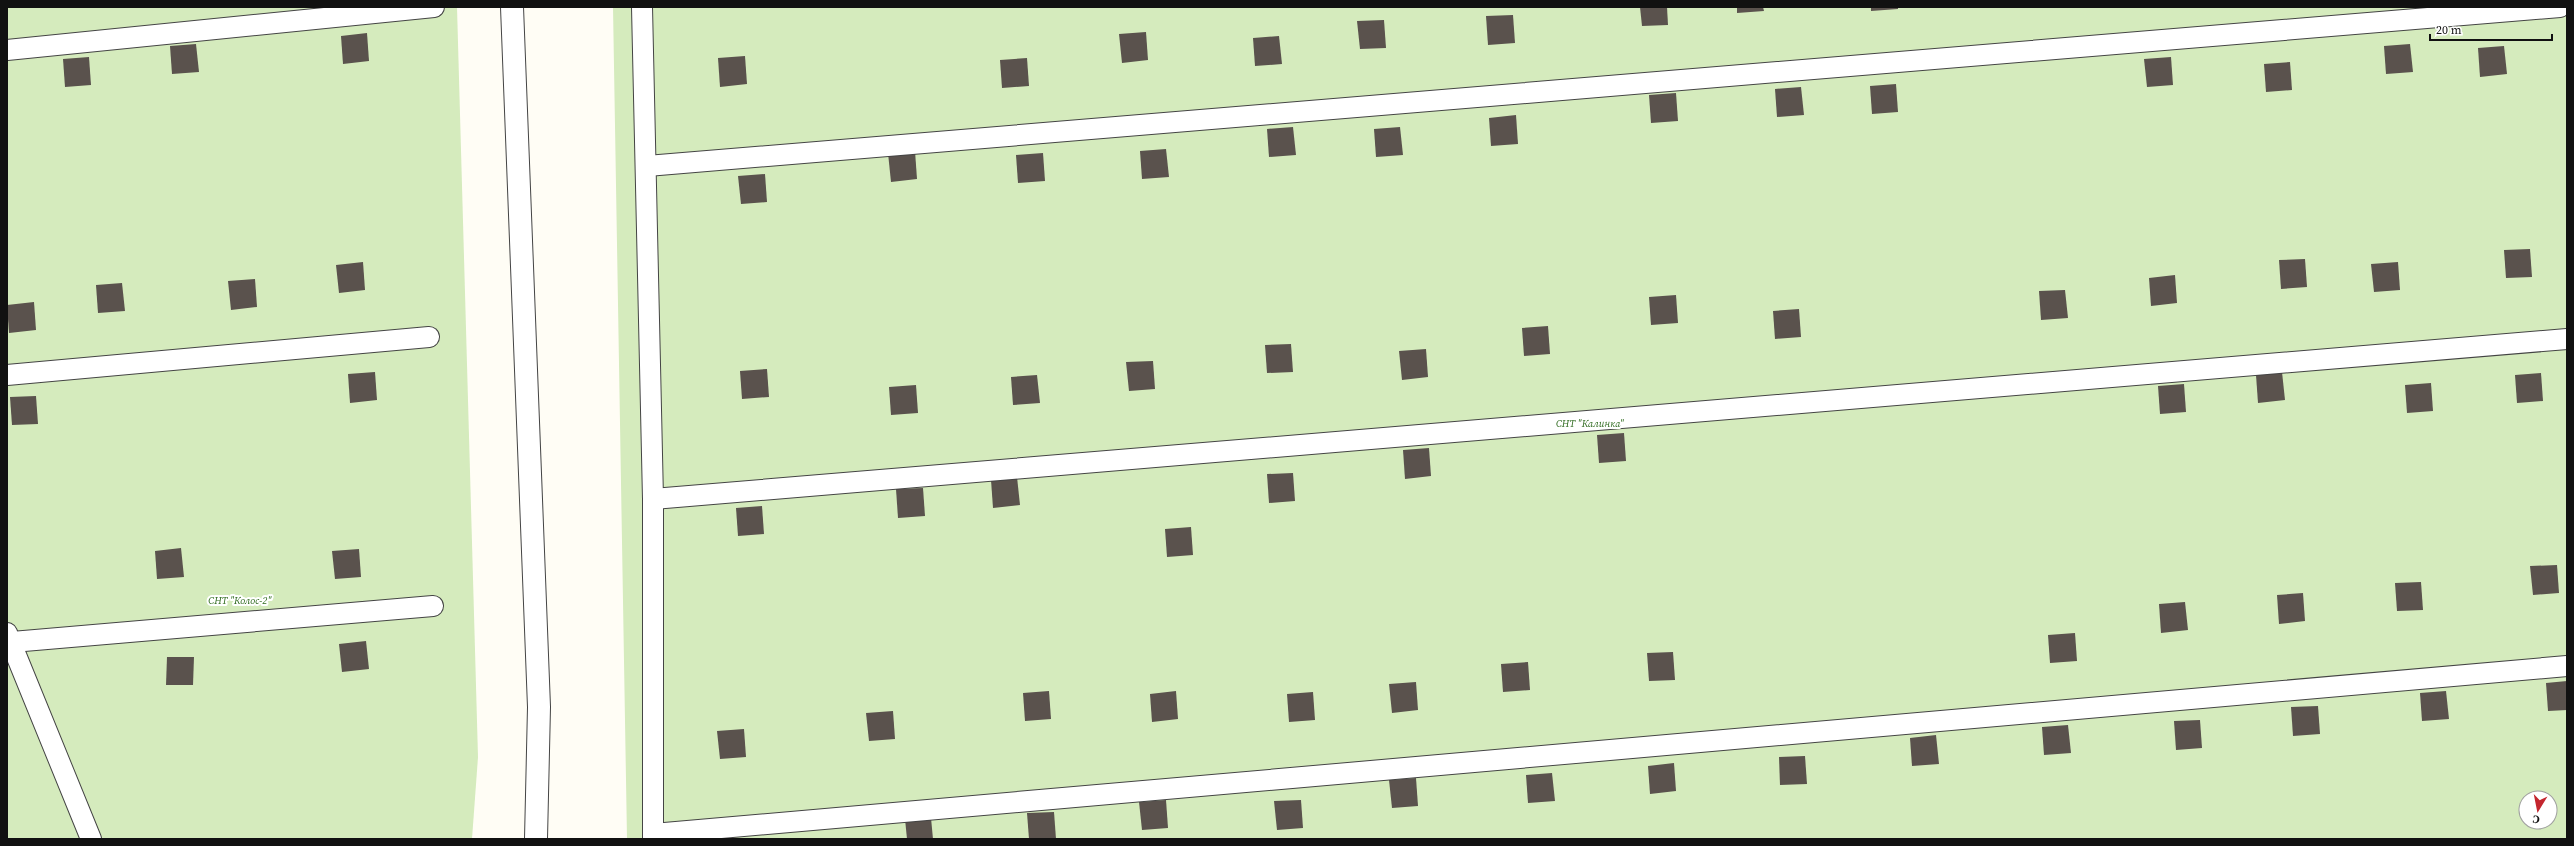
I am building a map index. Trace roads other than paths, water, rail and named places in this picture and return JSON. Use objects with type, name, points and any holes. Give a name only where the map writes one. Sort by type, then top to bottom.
[{"type":"street","points":[[512,7],[540,707],[536,839]]},
{"type":"lane","points":[[7,50],[434,7]]},
{"type":"lane","points":[[642,7],[647,166],[653,499],[653,836],[2567,666]]},
{"type":"lane","points":[[647,166],[2560,7]]},
{"type":"lane","points":[[7,375],[429,337]]},
{"type":"lane","points":[[653,499],[2567,339]]},
{"type":"lane","points":[[91,839],[9,637],[433,606]]},
{"type":"park label","name":"СНТ \"Калинка\"","points":[[1590,423]]},
{"type":"park label","name":"СНТ \"Колос-2\"","points":[[240,600]]}]
